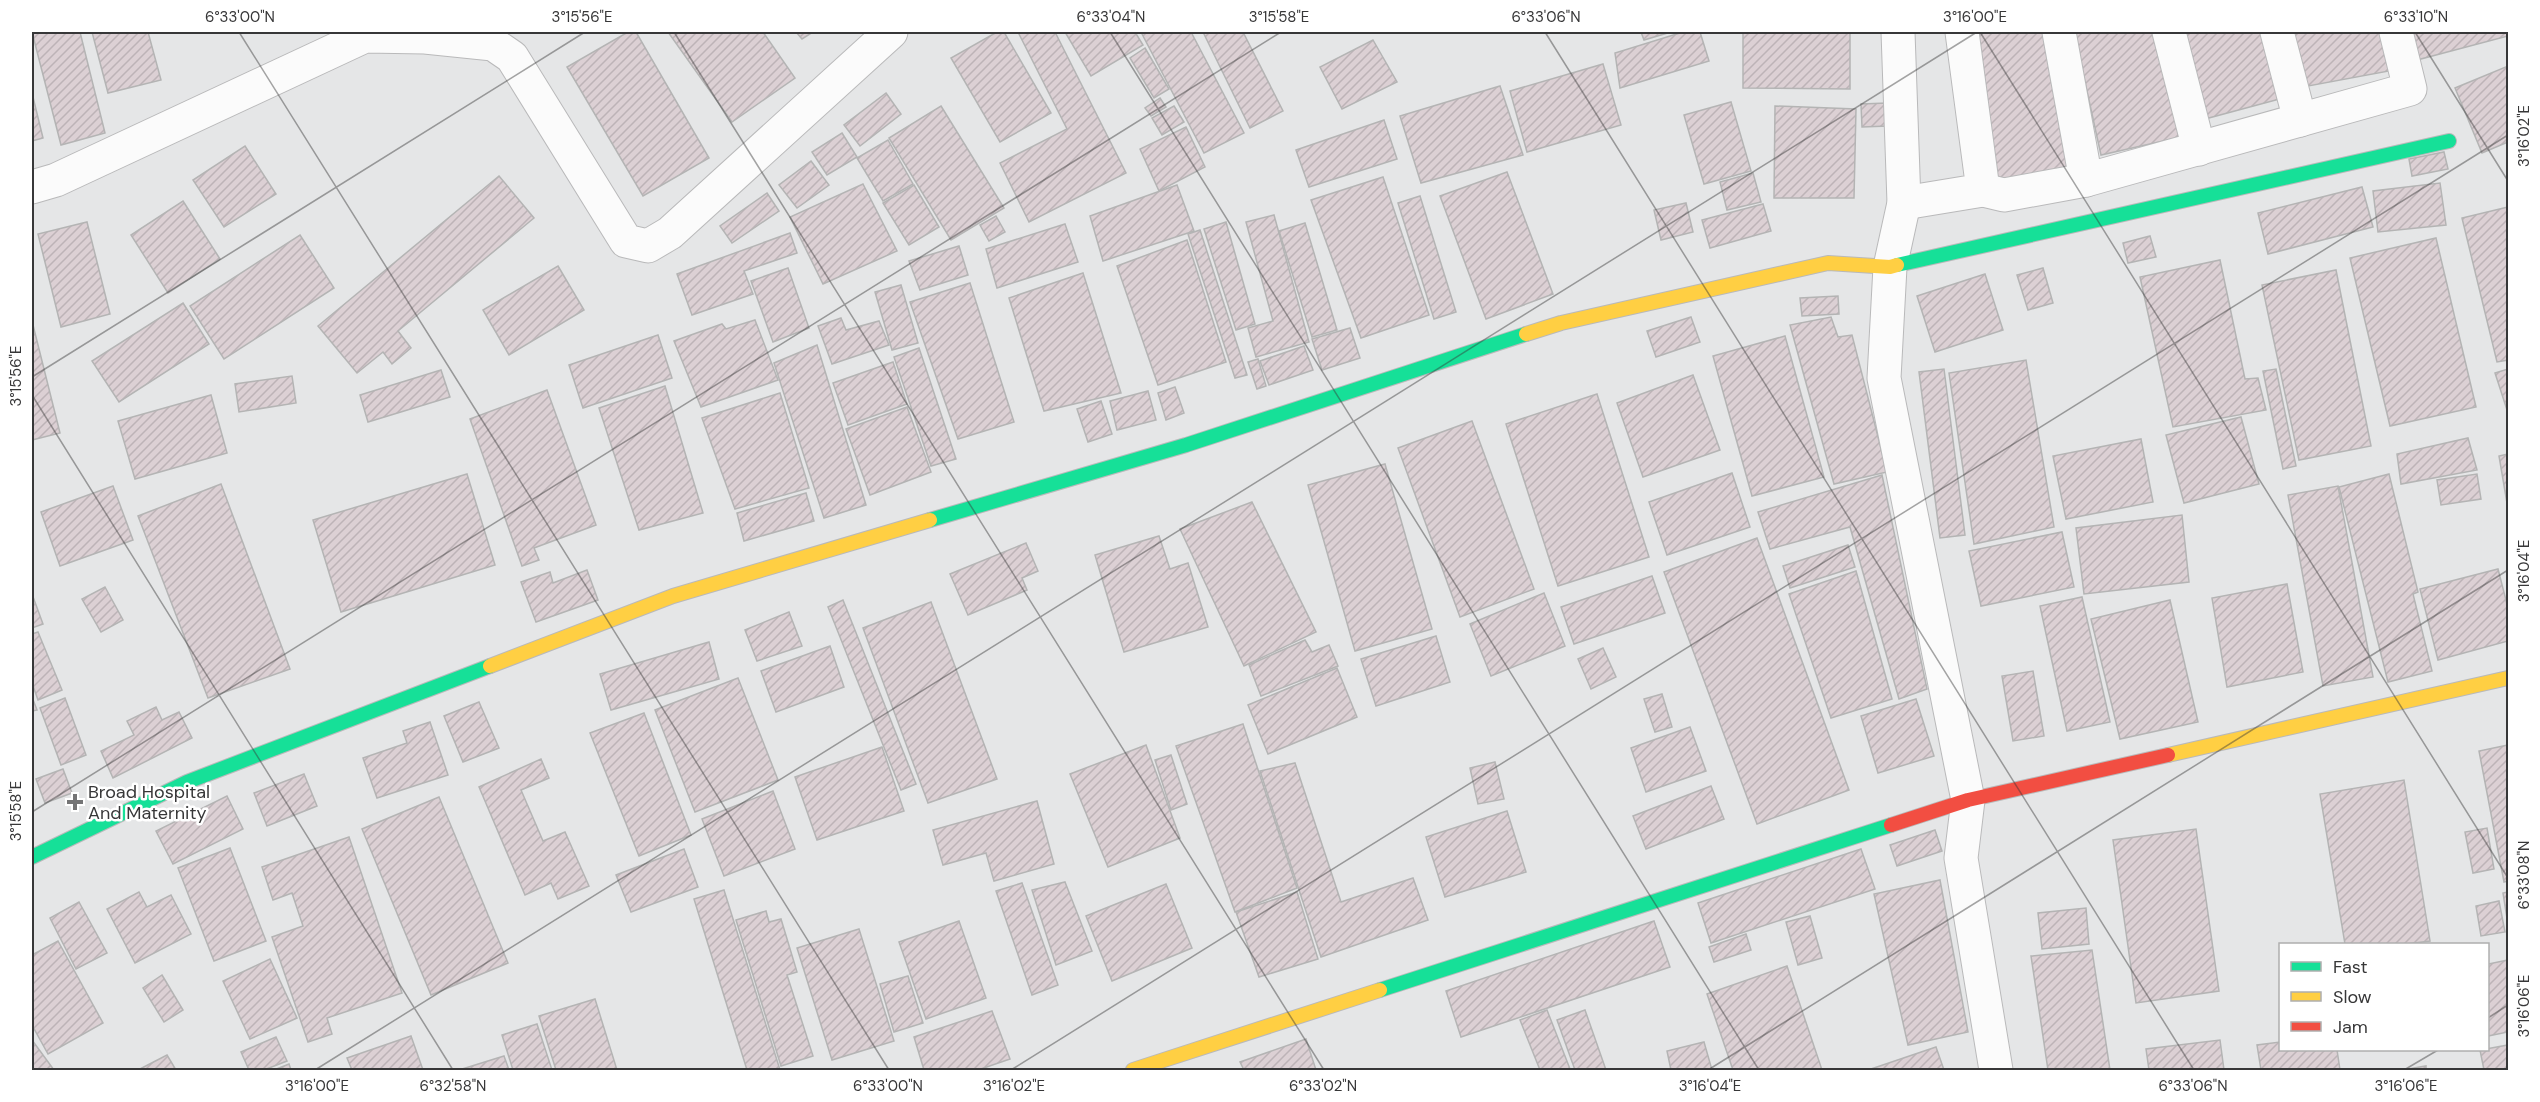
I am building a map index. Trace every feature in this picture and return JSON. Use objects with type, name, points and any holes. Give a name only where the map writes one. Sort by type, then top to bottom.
[{"type":"street","points":[[32,187],[56,180],[364,34],[425,37],[493,44],[512,57],[626,241],[648,246],[670,232],[891,32]]},
{"type":"street","points":[[1898,32],[1904,203],[1890,267],[1884,378],[1968,800],[1961,858],[1996,1071]]},
{"type":"street","points":[[1962,32],[1983,190]]},
{"type":"street","points":[[2059,32],[2086,180]]},
{"type":"street","points":[[2169,32],[2199,149]]},
{"type":"street","points":[[2277,32],[2300,120]]},
{"type":"street","points":[[1904,203],[1983,190],[2004,195],[2086,180],[2410,89],[2396,32]]},
{"type":"street","points":[[32,857],[187,782],[673,596],[1185,445],[1561,323],[1828,263],[1890,267],[2449,141]]},
{"type":"street","points":[[1133,1071],[1968,800],[2508,678]]},
{"type":"building","points":[[32,32],[80,32],[105,133],[61,145]]},
{"type":"building","points":[[92,32],[148,32],[161,80],[108,93]]},
{"type":"building","points":[[628,32],[636,32],[709,158],[643,196],[567,67]]},
{"type":"building","points":[[668,32],[763,32],[795,78],[732,122]]},
{"type":"building","points":[[796,32],[813,32],[802,39]]},
{"type":"building","points":[[997,32],[1004,32],[1051,113],[1000,142],[951,58]]},
{"type":"building","points":[[1018,32],[1055,32],[1126,173],[1029,222],[1000,163],[1067,129]]},
{"type":"building","points":[[1065,32],[1135,32],[1143,45],[1091,76]]},
{"type":"building","points":[[1141,32],[1191,32],[1244,133],[1204,153]]},
{"type":"building","points":[[1203,32],[1243,32],[1283,111],[1250,128]]},
{"type":"building","points":[[1641,32],[1671,32],[1644,40]]},
{"type":"building","points":[[1683,32],[1700,32],[1709,61],[1620,88],[1615,53]]},
{"type":"building","points":[[1743,32],[1850,32],[1850,89],[1743,88]]},
{"type":"building","points":[[1975,32],[2052,32],[2074,172],[1998,183]]},
{"type":"building","points":[[2074,32],[2157,32],[2181,137],[2101,155]]},
{"type":"building","points":[[2182,32],[2269,32],[2287,97],[2205,119]]},
{"type":"building","points":[[2292,32],[2382,32],[2389,71],[2303,87]]},
{"type":"building","points":[[2409,32],[2508,32],[2508,36],[2417,60]]},
{"type":"building","points":[[1373,40],[1397,82],[1342,109],[1320,67]]},
{"type":"building","points":[[1145,48],[1169,89],[1154,98],[1130,58]]},
{"type":"building","points":[[1603,64],[1621,125],[1527,152],[1510,91]]},
{"type":"building","points":[[2508,66],[2508,142],[2482,153],[2455,88]]},
{"type":"building","points":[[1500,86],[1523,155],[1421,183],[1400,116]]},
{"type":"building","points":[[32,93],[43,138],[32,141]]},
{"type":"building","points":[[886,93],[901,114],[860,146],[844,125]]},
{"type":"building","points":[[1160,98],[1166,107],[1151,116],[1145,108]]},
{"type":"building","points":[[1731,102],[1751,171],[1704,184],[1684,115]]},
{"type":"building","points":[[1887,103],[1888,126],[1862,127],[1861,104]]},
{"type":"building","points":[[941,106],[1004,208],[951,240],[889,138]]},
{"type":"building","points":[[1174,106],[1184,122],[1162,135],[1152,118]]},
{"type":"building","points":[[1775,106],[1856,109],[1854,198],[1774,198]]},
{"type":"building","points":[[1384,120],[1397,159],[1309,187],[1296,150]]},
{"type":"building","points":[[1186,127],[1205,167],[1159,191],[1140,149]]},
{"type":"building","points":[[842,133],[857,157],[827,175],[812,152]]},
{"type":"building","points":[[888,140],[913,184],[883,201],[857,158]]},
{"type":"building","points":[[245,146],[276,194],[224,227],[193,180]]},
{"type":"building","points":[[2444,152],[2448,169],[2412,176],[2409,159]]},
{"type":"building","points":[[811,161],[829,185],[797,208],[779,185]]},
{"type":"building","points":[[1507,172],[1553,294],[1486,319],[1440,196]]},
{"type":"building","points":[[1753,173],[1761,202],[1727,210],[1720,182]]},
{"type":"building","points":[[499,176],[534,218],[398,331],[411,348],[392,364],[383,352],[357,373],[318,326]]},
{"type":"building","points":[[1383,177],[1429,315],[1361,338],[1311,200]]},
{"type":"building","points":[[2440,183],[2446,225],[2378,232],[2373,191]]},
{"type":"building","points":[[863,184],[897,251],[823,284],[790,217]]},
{"type":"building","points":[[914,185],[939,227],[909,245],[883,203]]},
{"type":"building","points":[[1177,185],[1194,231],[1103,261],[1090,216]]},
{"type":"building","points":[[2362,187],[2373,227],[2268,254],[2258,213]]},
{"type":"building","points":[[767,193],[779,211],[732,243],[720,226]]},
{"type":"building","points":[[1420,196],[1456,312],[1434,319],[1398,203]]},
{"type":"building","points":[[183,201],[220,259],[168,293],[131,235]]},
{"type":"building","points":[[1686,203],[1693,232],[1661,240],[1654,210]]},
{"type":"building","points":[[1763,204],[1771,231],[1710,248],[1702,220]]},
{"type":"building","points":[[2508,207],[2508,360],[2497,362],[2462,218]]},
{"type":"building","points":[[1274,215],[1309,342],[1256,357],[1248,328],[1273,321],[1246,222]]},
{"type":"building","points":[[996,216],[1005,232],[989,241],[980,225]]},
{"type":"building","points":[[87,222],[110,314],[61,327],[38,234]]},
{"type":"building","points":[[1226,222],[1255,324],[1236,330],[1204,229]]},
{"type":"building","points":[[1305,223],[1337,330],[1312,337],[1279,231]]},
{"type":"building","points":[[1065,224],[1078,262],[997,288],[986,249]]},
{"type":"building","points":[[1200,230],[1247,375],[1235,378],[1188,234]]},
{"type":"building","points":[[790,233],[797,253],[744,271],[753,294],[692,315],[677,274]]},
{"type":"building","points":[[300,235],[334,288],[224,359],[190,306]]},
{"type":"building","points":[[2150,236],[2156,257],[2128,263],[2123,243]]},
{"type":"building","points":[[2436,238],[2476,407],[2390,426],[2350,258]]},
{"type":"building","points":[[1187,240],[1226,362],[1158,385],[1117,266]]},
{"type":"building","points":[[959,246],[968,275],[920,290],[909,261]]},
{"type":"building","points":[[2220,260],[2245,379],[2258,378],[2266,410],[2173,427],[2140,277]]},
{"type":"building","points":[[558,266],[584,310],[509,355],[483,310]]},
{"type":"building","points":[[788,268],[809,328],[773,342],[751,281]]},
{"type":"building","points":[[2043,268],[2053,303],[2028,310],[2017,275]]},
{"type":"building","points":[[2336,270],[2371,446],[2299,460],[2262,285]]},
{"type":"building","points":[[1083,273],[1121,393],[1044,411],[1009,298]]},
{"type":"building","points":[[1985,274],[2003,330],[1935,352],[1917,296]]},
{"type":"building","points":[[970,283],[1014,422],[958,439],[910,302]]},
{"type":"building","points":[[901,285],[918,343],[892,350],[875,292]]},
{"type":"building","points":[[1838,296],[1839,314],[1802,316],[1800,298]]},
{"type":"building","points":[[183,303],[209,344],[119,402],[92,361]]},
{"type":"building","points":[[1691,317],[1700,342],[1656,357],[1647,331]]},
{"type":"building","points":[[1831,317],[1838,337],[1852,335],[1887,472],[1834,484],[1790,325]]},
{"type":"building","points":[[841,318],[846,330],[879,321],[889,345],[832,364],[818,326]]},
{"type":"building","points":[[755,320],[778,380],[701,407],[674,341],[722,324],[726,329]]},
{"type":"building","points":[[32,321],[60,433],[32,440]]},
{"type":"building","points":[[1350,328],[1360,358],[1322,370],[1312,339]]},
{"type":"building","points":[[658,335],[672,378],[583,408],[569,365]]},
{"type":"building","points":[[1785,336],[1824,477],[1752,496],[1713,356]]},
{"type":"building","points":[[817,345],[866,505],[824,518],[774,363]]},
{"type":"building","points":[[1304,346],[1313,370],[1269,385],[1260,361]]},
{"type":"building","points":[[919,348],[956,459],[931,466],[894,357]]},
{"type":"building","points":[[1258,359],[1266,386],[1257,389],[1248,362]]},
{"type":"building","points":[[2026,360],[2054,527],[1974,544],[1949,373]]},
{"type":"building","points":[[893,362],[907,404],[848,425],[833,383]]},
{"type":"building","points":[[1944,369],[1965,535],[1940,538],[1919,372]]},
{"type":"building","points":[[2276,369],[2296,466],[2283,469],[2263,371]]},
{"type":"building","points":[[2508,369],[2508,413],[2495,373]]},
{"type":"building","points":[[441,370],[450,397],[368,422],[360,395]]},
{"type":"building","points":[[1693,375],[1720,450],[1643,477],[1617,403]]},
{"type":"building","points":[[292,376],[296,403],[239,412],[235,384]]},
{"type":"building","points":[[665,386],[703,513],[639,530],[599,408]]},
{"type":"building","points":[[1175,387],[1184,413],[1166,420],[1158,393]]},
{"type":"building","points":[[547,390],[596,525],[534,548],[539,560],[522,566],[470,419]]},
{"type":"building","points":[[1148,391],[1156,420],[1117,430],[1110,401]]},
{"type":"building","points":[[780,393],[809,488],[735,509],[702,418]]},
{"type":"building","points":[[1597,394],[1649,557],[1558,586],[1506,424]]},
{"type":"building","points":[[211,395],[227,453],[135,479],[118,421]]},
{"type":"building","points":[[1101,401],[1112,434],[1088,442],[1077,409]]},
{"type":"building","points":[[907,407],[931,472],[870,495],[846,429]]},
{"type":"building","points":[[2241,417],[2259,484],[2184,503],[2166,435]]},
{"type":"building","points":[[1472,421],[1534,589],[1460,617],[1398,448]]},
{"type":"building","points":[[2468,438],[2477,470],[2401,484],[2397,454]]},
{"type":"building","points":[[2141,439],[2153,502],[2066,519],[2053,456]]},
{"type":"building","points":[[2508,454],[2508,509],[2499,456]]},
{"type":"building","points":[[1385,464],[1432,629],[1355,651],[1308,485]]},
{"type":"building","points":[[1732,473],[1750,527],[1667,555],[1649,502]]},
{"type":"building","points":[[467,474],[495,565],[341,612],[313,520]]},
{"type":"building","points":[[2389,474],[2418,592],[2413,594],[2432,671],[2388,682],[2339,487]]},
{"type":"building","points":[[2477,474],[2481,499],[2441,505],[2437,480]]},
{"type":"building","points":[[1882,475],[1927,689],[1899,699],[1850,527],[1770,549],[1758,512]]},
{"type":"building","points":[[221,484],[290,669],[208,698],[138,516]]},
{"type":"building","points":[[113,486],[133,540],[60,566],[41,512]]},
{"type":"building","points":[[2338,486],[2373,677],[2323,686],[2288,495]]},
{"type":"building","points":[[806,493],[814,521],[744,541],[737,513]]},
{"type":"building","points":[[1252,502],[1316,632],[1244,666],[1180,529]]},
{"type":"building","points":[[2182,515],[2189,582],[2084,594],[2076,528]]},
{"type":"building","points":[[2062,532],[2074,587],[1981,606],[1969,551]]},
{"type":"building","points":[[1159,536],[1170,569],[1188,563],[1208,627],[1124,652],[1095,555]]},
{"type":"building","points":[[1757,538],[1849,790],[1757,824],[1664,572]]},
{"type":"building","points":[[1026,543],[1038,571],[1022,578],[1027,590],[968,615],[950,574]]},
{"type":"building","points":[[1848,545],[1855,567],[1790,588],[1783,566]]},
{"type":"building","points":[[2498,569],[2508,608],[2508,641],[2438,660],[2420,589]]},
{"type":"building","points":[[587,570],[598,600],[536,622],[521,582],[550,572],[553,583]]},
{"type":"building","points":[[1856,571],[1892,699],[1831,718],[1789,594]]},
{"type":"building","points":[[1652,576],[1665,613],[1574,644],[1561,607]]},
{"type":"building","points":[[2287,584],[2303,672],[2227,687],[2212,598]]},
{"type":"building","points":[[105,587],[123,620],[101,632],[82,599]]},
{"type":"building","points":[[1544,593],[1565,646],[1491,676],[1470,624]]},
{"type":"building","points":[[32,594],[43,624],[32,628]]},
{"type":"building","points":[[2082,597],[2110,722],[2067,731],[2040,606]]},
{"type":"building","points":[[843,600],[916,784],[901,790],[828,607]]},
{"type":"building","points":[[2170,600],[2198,722],[2120,739],[2091,619]]},
{"type":"building","points":[[931,602],[997,779],[928,803],[863,628]]},
{"type":"building","points":[[789,612],[802,646],[757,661],[745,630]]},
{"type":"building","points":[[38,632],[62,690],[38,700],[32,683],[32,634]]},
{"type":"building","points":[[1436,636],[1450,682],[1376,706],[1361,659]]},
{"type":"building","points":[[1305,640],[1312,652],[1329,645],[1338,666],[1261,696],[1249,665]]},
{"type":"building","points":[[709,642],[719,679],[611,710],[600,674]]},
{"type":"building","points":[[830,646],[844,687],[776,712],[761,671]]},
{"type":"building","points":[[1603,648],[1616,677],[1591,689],[1578,659]]},
{"type":"building","points":[[1337,668],[1357,717],[1268,754],[1248,705]]},
{"type":"building","points":[[2033,671],[2044,736],[2013,741],[2002,676]]},
{"type":"building","points":[[738,678],[778,780],[695,812],[655,710]]},
{"type":"building","points":[[1662,694],[1672,727],[1655,732],[1644,699]]},
{"type":"building","points":[[32,697],[37,710],[32,711]]},
{"type":"building","points":[[65,698],[86,755],[61,765],[40,708]]},
{"type":"building","points":[[1916,699],[1934,756],[1878,773],[1861,716]]},
{"type":"building","points":[[479,702],[499,748],[463,762],[444,716]]},
{"type":"building","points":[[156,707],[162,720],[179,712],[192,738],[113,778],[101,751],[134,735],[127,721]]},
{"type":"building","points":[[644,713],[691,835],[639,856],[590,733]]},
{"type":"building","points":[[430,722],[448,775],[377,798],[363,758],[407,743],[403,731]]},
{"type":"building","points":[[1243,724],[1297,888],[1235,912],[1176,746]]},
{"type":"building","points":[[1690,727],[1706,771],[1646,792],[1631,748]]},
{"type":"building","points":[[1146,745],[1180,838],[1108,867],[1070,774]]},
{"type":"building","points":[[2508,745],[2508,881],[2504,882],[2479,751]]},
{"type":"building","points":[[882,747],[904,811],[817,840],[795,777]]},
{"type":"building","points":[[1171,755],[1187,804],[1171,810],[1155,760]]},
{"type":"building","points":[[541,759],[549,778],[521,790],[543,841],[565,832],[589,886],[558,899],[551,883],[525,895],[479,787]]},
{"type":"building","points":[[1495,762],[1504,799],[1478,804],[1470,768]]},
{"type":"building","points":[[1295,763],[1341,902],[1413,878],[1428,920],[1321,957],[1260,771]]},
{"type":"building","points":[[63,769],[72,793],[45,803],[36,779]]},
{"type":"building","points":[[304,774],[317,806],[267,826],[254,793]]},
{"type":"building","points":[[2404,780],[2430,941],[2345,943],[2320,794]]},
{"type":"building","points":[[1711,786],[1724,819],[1646,849],[1633,816]]},
{"type":"building","points":[[773,791],[795,849],[724,876],[702,819]]},
{"type":"building","points":[[227,796],[243,829],[173,864],[156,831]]},
{"type":"building","points":[[439,797],[508,963],[431,995],[362,829]]},
{"type":"building","points":[[1037,801],[1054,864],[994,881],[986,853],[943,865],[933,830]]},
{"type":"building","points":[[1507,811],[1526,872],[1445,897],[1426,837]]},
{"type":"building","points":[[2487,828],[2494,869],[2473,873],[2465,832]]},
{"type":"building","points":[[2196,829],[2219,991],[2136,1003],[2113,840]]},
{"type":"building","points":[[1935,830],[1942,851],[1897,866],[1890,845]]},
{"type":"building","points":[[349,837],[402,993],[327,1018],[332,1034],[308,1042],[272,937],[303,926],[292,893],[273,900],[262,867]]},
{"type":"building","points":[[230,848],[266,941],[214,961],[178,868]]},
{"type":"building","points":[[684,849],[698,887],[631,912],[616,875]]},
{"type":"building","points":[[1861,849],[1875,889],[1711,943],[1698,903]]},
{"type":"building","points":[[1940,880],[1968,1032],[1908,1045],[1874,894]]},
{"type":"building","points":[[1065,882],[1092,951],[1056,965],[1032,890]]},
{"type":"building","points":[[1022,883],[1058,985],[1032,995],[996,891]]},
{"type":"building","points":[[1166,884],[1192,948],[1112,981],[1086,916]]},
{"type":"building","points":[[724,890],[780,1070],[747,1070],[694,899]]},
{"type":"building","points":[[139,892],[147,907],[171,895],[191,934],[135,963],[107,909]]},
{"type":"building","points":[[1297,892],[1318,959],[1259,977],[1236,912]]},
{"type":"building","points":[[2508,892],[2508,925],[2503,893]]},
{"type":"building","points":[[2499,901],[2505,932],[2481,936],[2476,906]]},
{"type":"building","points":[[79,902],[107,953],[76,969],[50,918]]},
{"type":"building","points":[[2086,908],[2089,944],[2042,949],[2038,913]]},
{"type":"building","points":[[766,911],[769,922],[781,919],[797,972],[787,975],[813,1056],[781,1066],[736,920]]},
{"type":"building","points":[[1810,916],[1822,958],[1798,965],[1786,922]]},
{"type":"building","points":[[959,921],[986,998],[926,1019],[899,942]]},
{"type":"building","points":[[1654,921],[1670,967],[1461,1037],[1446,991]]},
{"type":"building","points":[[859,929],[894,1041],[832,1060],[797,948]]},
{"type":"building","points":[[1746,934],[1751,950],[1714,962],[1709,947]]},
{"type":"building","points":[[58,941],[103,1023],[48,1054],[32,1025],[32,955]]},
{"type":"building","points":[[2092,950],[2110,1070],[2048,1070],[2031,956]]},
{"type":"building","points":[[270,959],[297,1018],[250,1039],[223,981]]},
{"type":"building","points":[[2508,960],[2508,1032],[2489,1036],[2489,964]]},
{"type":"building","points":[[1787,966],[1822,1070],[1733,1070],[1707,994]]},
{"type":"building","points":[[162,975],[183,1010],[164,1022],[143,988]]},
{"type":"building","points":[[908,976],[923,1023],[894,1032],[880,984]]},
{"type":"building","points":[[595,999],[617,1070],[556,1070],[539,1016]]},
{"type":"building","points":[[1547,1010],[1570,1069],[1540,1070],[1520,1020]]},
{"type":"building","points":[[1585,1010],[1606,1070],[1575,1070],[1557,1020]]},
{"type":"building","points":[[992,1011],[1010,1059],[978,1070],[924,1070],[914,1037]]},
{"type":"building","points":[[537,1024],[552,1070],[513,1070],[502,1035]]},
{"type":"building","points":[[411,1036],[423,1070],[352,1070],[347,1058]]},
{"type":"building","points":[[276,1037],[287,1061],[264,1070],[249,1070],[241,1052]]},
{"type":"building","points":[[1306,1039],[1316,1070],[1244,1070],[1240,1062]]},
{"type":"building","points":[[32,1040],[54,1070],[32,1070]]},
{"type":"building","points":[[2220,1040],[2224,1070],[2149,1070],[2146,1049]]},
{"type":"building","points":[[1704,1042],[1712,1070],[1671,1070],[1667,1051]]},
{"type":"building","points":[[2279,1042],[2279,1051],[2337,1051],[2340,1070],[2261,1070],[2257,1045]]},
{"type":"building","points":[[2508,1045],[2508,1070],[2484,1070],[2480,1051],[2489,1051],[2489,1048]]},
{"type":"building","points":[[1936,1047],[1944,1070],[1868,1070]]},
{"type":"building","points":[[167,1055],[176,1070],[138,1070]]},
{"type":"building","points":[[504,1056],[509,1070],[459,1070]]},
{"type":"building","points":[[289,1064],[291,1070],[274,1070]]},
{"type":"building","points":[[2426,1066],[2426,1070],[2402,1070]]},
{"type":"traffic: fast","points":[[1897,265],[2449,141]]},
{"type":"traffic: fast","points":[[930,520],[1186,445],[1526,334]]},
{"type":"traffic: fast","points":[[32,857],[187,782],[490,666]]},
{"type":"traffic: fast","points":[[1380,990],[1891,825]]},
{"type":"traffic: slow","points":[[1526,334],[1561,323],[1828,263],[1890,267],[1897,265]]},
{"type":"traffic: slow","points":[[490,666],[673,596],[930,520]]},
{"type":"traffic: slow","points":[[2168,755],[2508,678]]},
{"type":"traffic: slow","points":[[1133,1070],[1380,990]]},
{"type":"traffic: jam","points":[[1891,825],[1968,800],[2168,755]]},
{"type":"place","name":"Broad Hospital And Maternity","points":[[75,802]]}]
